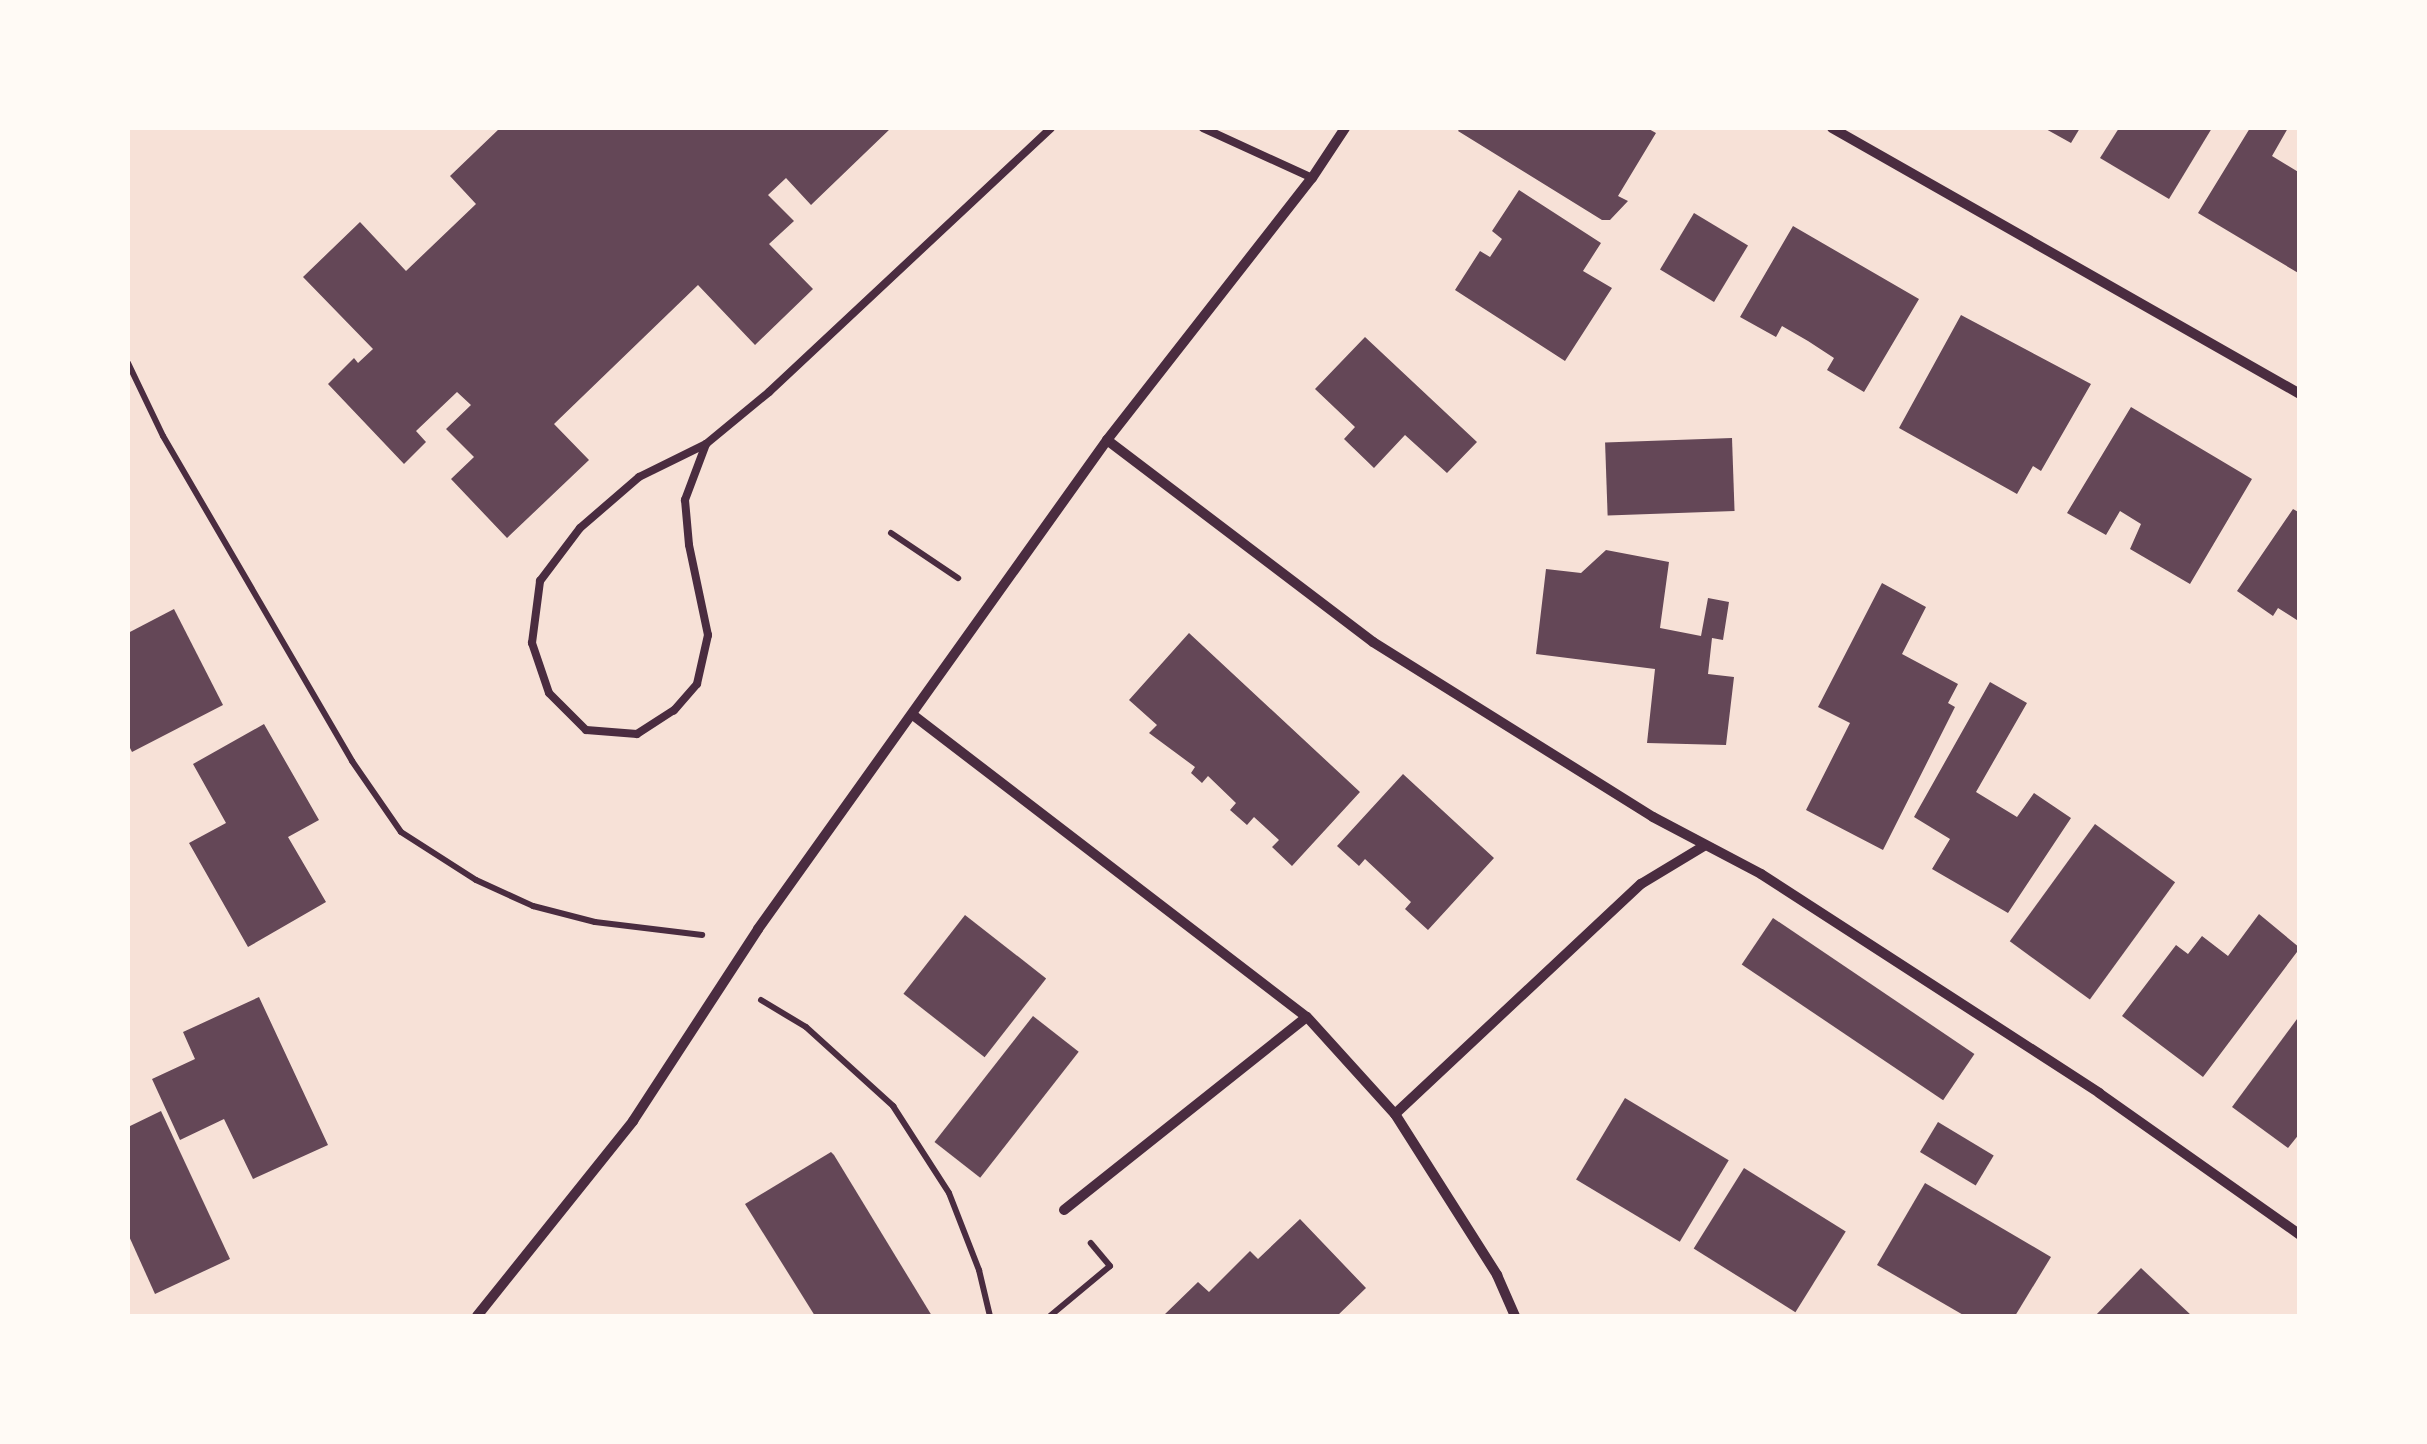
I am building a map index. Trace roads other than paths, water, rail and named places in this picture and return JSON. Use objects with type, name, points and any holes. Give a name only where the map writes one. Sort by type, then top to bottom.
[{"type":"street","points":[[477,1316],[634,1122],[758,929],[1106,440],[1312,178],[1346,128]]},
{"type":"street","points":[[1832,128],[2300,394]]},
{"type":"street","points":[[1106,440],[1373,642],[1704,846],[1760,874],[2100,1092],[2300,1235]]},
{"type":"street","points":[[912,715],[1307,1017],[1395,1114],[1497,1275],[1515,1316]]},
{"type":"street","points":[[1395,1114],[1641,884],[1704,846]]},
{"type":"street","points":[[1064,1210],[1307,1017]]},
{"type":"lane","points":[[706,444],[685,500],[688,544],[708,635],[698,684],[674,710],[638,734],[586,730],[549,693],[532,643],[540,582],[580,528],[640,476],[706,444],[768,392],[1051,128]]},
{"type":"lane","points":[[1203,128],[1312,178]]}]
